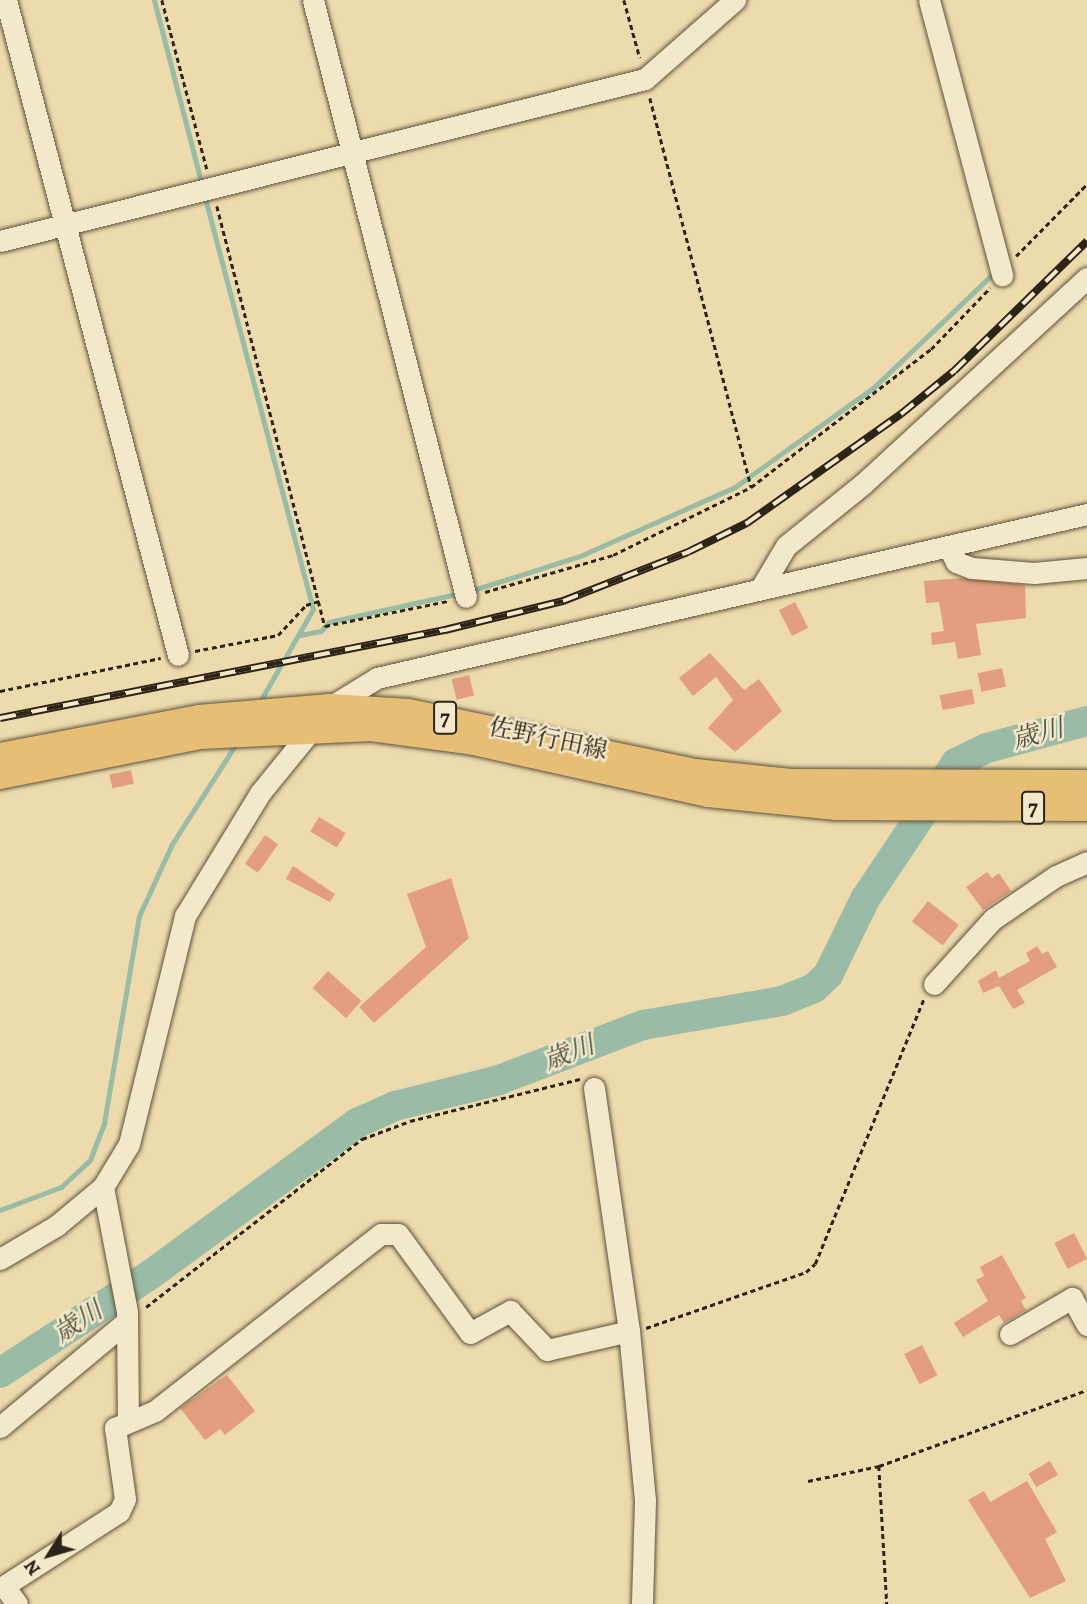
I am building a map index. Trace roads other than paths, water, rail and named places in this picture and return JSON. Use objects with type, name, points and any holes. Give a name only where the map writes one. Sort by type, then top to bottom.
[{"type":"main road","name":"佐野行田線","points":[[0,756],[199,718],[330,707],[484,725],[695,772],[790,782],[1087,783]]},
{"type":"main road","name":"佐野行田線","points":[[0,776],[200,736],[310,727],[371,728],[474,742],[708,794],[874,807],[1087,808]]},
{"type":"street","points":[[6,0],[178,655]]},
{"type":"street","points":[[313,0],[466,597]]},
{"type":"street","points":[[0,241],[353,150],[645,79],[735,0]]},
{"type":"street","points":[[929,0],[1002,275]]},
{"type":"street","points":[[761,588],[786,546],[864,483],[1087,278]]},
{"type":"street","points":[[0,1259],[56,1226],[103,1187],[129,1144],[185,916],[260,793],[310,727],[330,707],[377,678],[1087,514]]},
{"type":"street","points":[[948,546],[956,562],[972,568],[1034,573],[1087,568]]},
{"type":"street","points":[[934,984],[993,919],[1056,876],[1087,862]]},
{"type":"street","points":[[594,1088],[629,1331],[645,1501],[642,1604]]},
{"type":"street","points":[[103,1187],[127,1317],[128,1418]]},
{"type":"street","points":[[17,1604],[4,1586],[119,1512],[125,1499],[115,1428],[128,1418],[155,1411],[388,1231],[398,1234],[470,1333],[510,1311],[547,1350],[629,1331]]},
{"type":"street","points":[[1010,1334],[1072,1298],[1087,1325]]},
{"type":"street","points":[[0,1427],[127,1317]]},
{"type":"waterway","points":[[154,0],[202,185]]},
{"type":"waterway","points":[[204,194],[313,609],[258,705]]},
{"type":"waterway","points":[[470,591],[580,556],[735,487],[873,388],[995,272]]},
{"type":"waterway","points":[[300,635],[321,631],[329,622],[461,593]]},
{"type":"waterway","name":"歳川","points":[[0,1373],[150,1275],[357,1123],[395,1106],[499,1080],[643,1025],[782,1001],[814,988],[828,975],[865,899],[956,763],[987,748],[1087,721]]},
{"type":"waterway","points":[[0,1210],[61,1187],[90,1160],[104,1123],[139,916],[172,844],[236,744]]},
{"type":"railway","points":[[0,718],[445,630],[563,601],[688,552],[747,523],[901,414],[954,371],[1087,241]]}]
